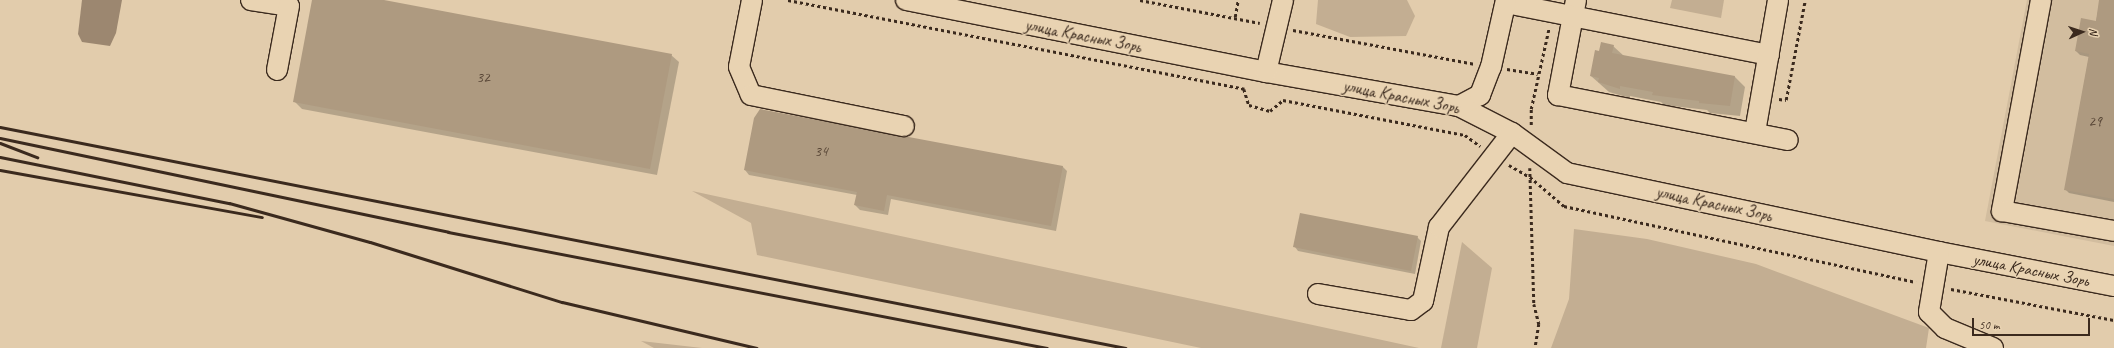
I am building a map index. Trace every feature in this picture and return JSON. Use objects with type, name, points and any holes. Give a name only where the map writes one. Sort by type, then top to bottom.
[{"type":"street","points":[[251,0],[289,6],[277,70]]},
{"type":"street","points":[[752,0],[739,67],[752,95],[904,126]]},
{"type":"street","name":"улица Красных Зорь","points":[[906,0],[1266,72],[1459,106],[1512,133],[1567,173],[1940,252],[2114,286]]},
{"type":"street","points":[[1266,72],[1283,0]]},
{"type":"street","points":[[1755,132],[1778,0]]},
{"type":"street","points":[[2041,0],[2002,211],[2114,231]]},
{"type":"street","points":[[1459,106],[1480,95],[1491,67],[1506,2],[1574,8],[1768,55]]},
{"type":"street","points":[[1574,8],[1558,95],[1755,132],[1788,140]]},
{"type":"street","points":[[1318,294],[1411,310],[1423,301],[1439,227],[1512,133]]},
{"type":"street","points":[[1940,252],[1929,312],[1945,328],[1993,348]]},
{"type":"path","points":[[788,0],[1244,89],[1249,105],[1270,111],[1282,100],[1465,135],[1494,156],[1530,177],[1564,206],[1933,286],[2114,320]]},
{"type":"path","points":[[1140,0],[1491,67],[1538,74]]},
{"type":"path","points":[[1235,17],[1238,0]]},
{"type":"path","points":[[1761,95],[1786,100],[1805,0]]},
{"type":"path","points":[[1534,304],[1539,324],[1535,348]]},
{"type":"shaded area","points":[[82,0],[122,0],[116,33],[110,46],[82,42],[78,34]]},
{"type":"shaded area","points":[[1318,0],[1407,0],[1415,16],[1406,36],[1350,37],[1316,24]]},
{"type":"shaded area","points":[[1672,0],[1724,0],[1721,18],[1670,8]]},
{"type":"shaded area","points":[[2027,0],[2114,0],[2114,246],[1985,221]]},
{"type":"shaded area","points":[[692,191],[1419,348],[1201,348],[757,255],[751,223]]},
{"type":"shaded area","points":[[1574,229],[1647,239],[1756,264],[1929,328],[1926,348],[1551,348],[1569,299]]},
{"type":"shaded area","points":[[1462,242],[1492,268],[1477,348],[1441,348]]},
{"type":"shaded area","points":[[641,341],[702,348],[654,348]]},
{"type":"building","points":[[312,0],[384,0],[672,54],[650,169],[293,102]]},
{"type":"building","points":[[2099,0],[2114,0],[2114,199],[2064,190],[2089,54],[2075,51],[2081,18],[2096,21]]},
{"type":"building","points":[[1601,42],[1614,45],[1612,53],[1735,76],[1730,106],[1699,103],[1699,101],[1652,95],[1653,92],[1620,86],[1620,89],[1598,82],[1599,78],[1590,76],[1595,50],[1599,51]]},
{"type":"building","points":[[760,109],[1063,166],[1051,226],[887,195],[884,211],[854,205],[857,192],[744,170],[754,118]]},
{"type":"building","points":[[1300,213],[1418,236],[1411,271],[1293,247]]},
{"type":"railway","points":[[0,127],[1125,348]]},
{"type":"railway","points":[[0,138],[448,232],[1047,348]]},
{"type":"railway","points":[[0,143],[37,157]]},
{"type":"railway","points":[[0,157],[229,203],[370,242],[562,302],[757,348]]},
{"type":"railway","points":[[0,170],[262,217]]}]
